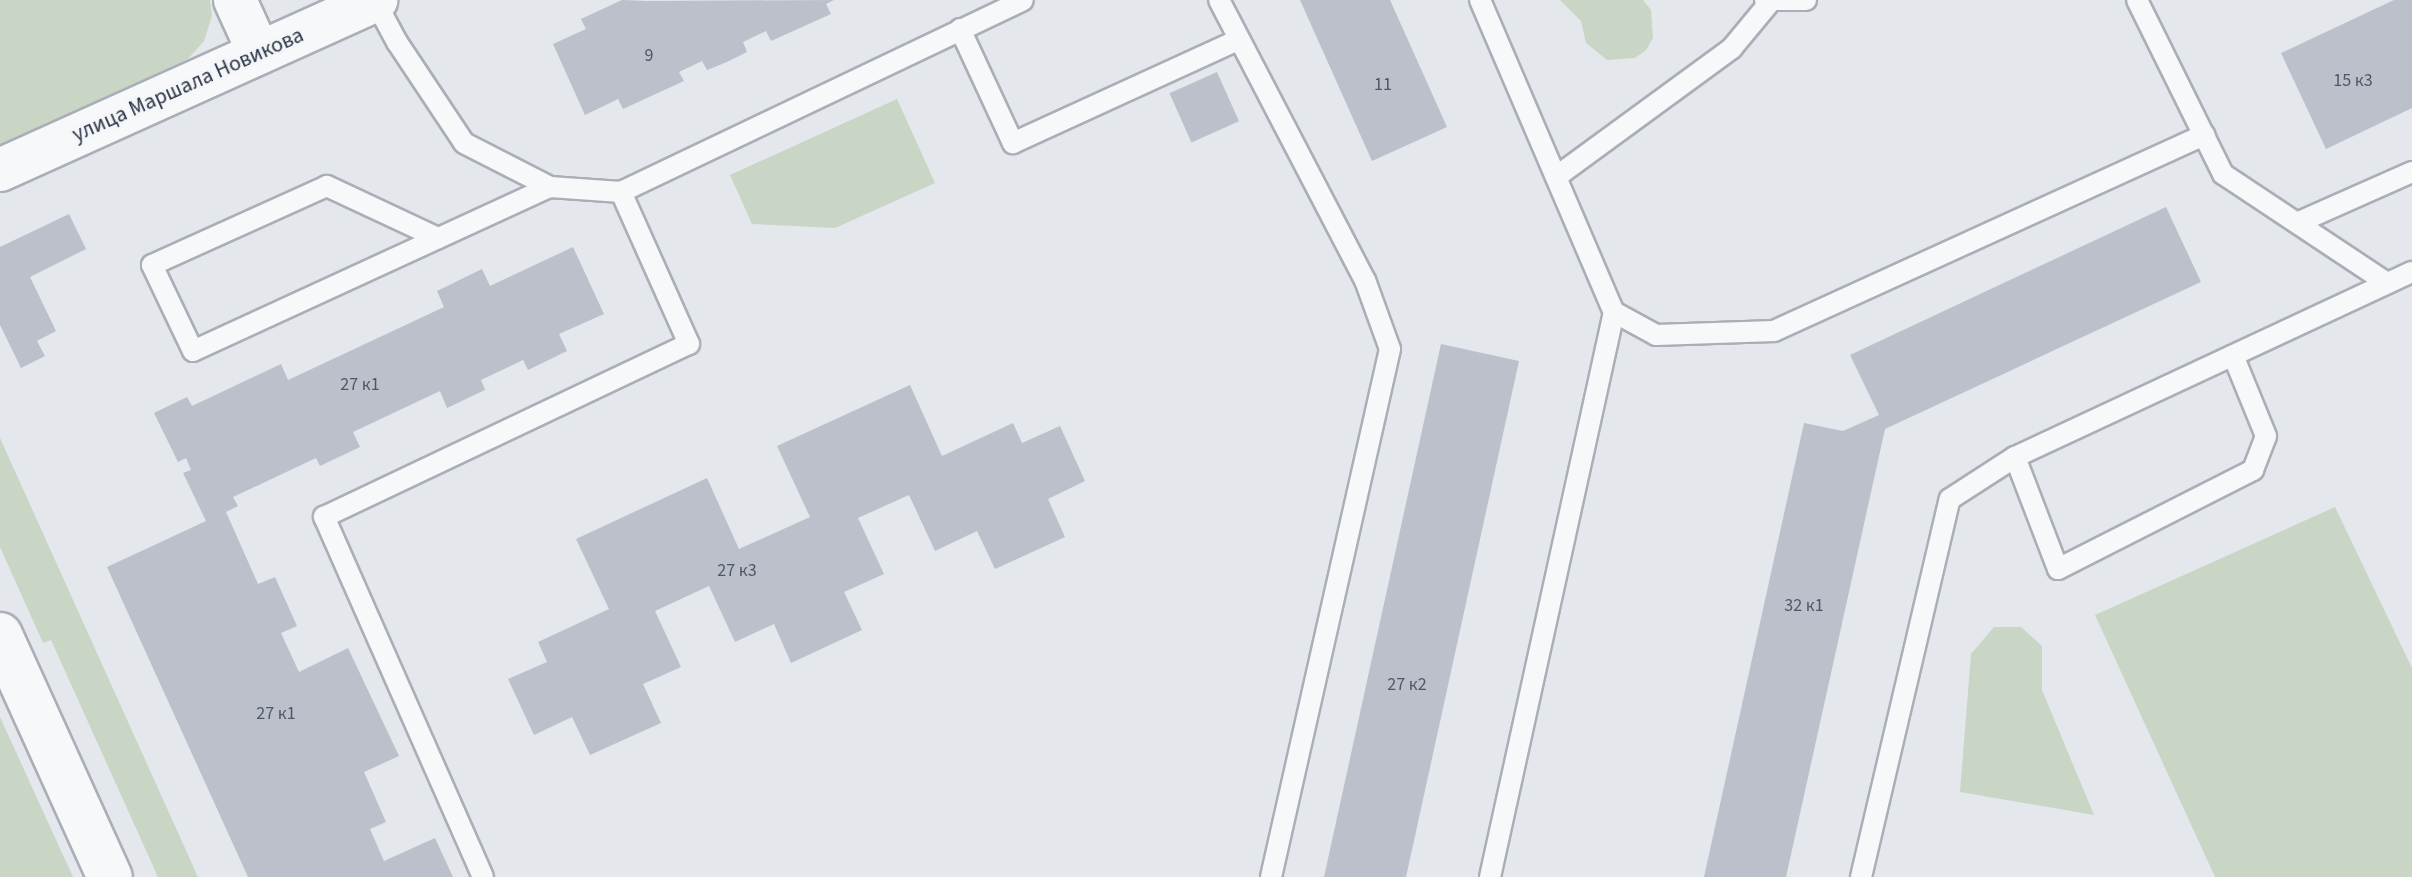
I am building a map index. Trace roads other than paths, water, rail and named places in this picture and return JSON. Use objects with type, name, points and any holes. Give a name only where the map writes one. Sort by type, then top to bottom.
[{"type":"street","points":[[235,0],[259,53]]},
{"type":"street","name":"улица Маршала Новикова","points":[[0,170],[376,0]]},
{"type":"street","points":[[0,635],[110,877]]},
{"type":"lane","points":[[376,0],[397,42],[464,143],[550,187],[621,192],[1023,0]]},
{"type":"lane","points":[[1219,0],[1365,280],[1390,349],[1271,877]]},
{"type":"lane","points":[[1480,0],[1614,312],[1490,877]]},
{"type":"lane","points":[[1556,177],[1732,48],[1768,1],[1806,0]]},
{"type":"lane","points":[[2137,0],[2223,174],[2387,283]]},
{"type":"lane","points":[[960,29],[1013,143],[1238,40]]},
{"type":"lane","points":[[1614,312],[1656,335],[1774,331],[2204,135]]},
{"type":"lane","points":[[2297,223],[2412,172]]},
{"type":"lane","points":[[438,238],[327,186],[152,265],[193,351],[550,187]]},
{"type":"lane","points":[[483,877],[324,517],[689,344],[621,192]]},
{"type":"lane","points":[[1861,877],[1950,499],[2015,457],[2412,272]]},
{"type":"lane","points":[[2015,457],[2058,569],[2253,470],[2266,436],[2233,355]]}]
